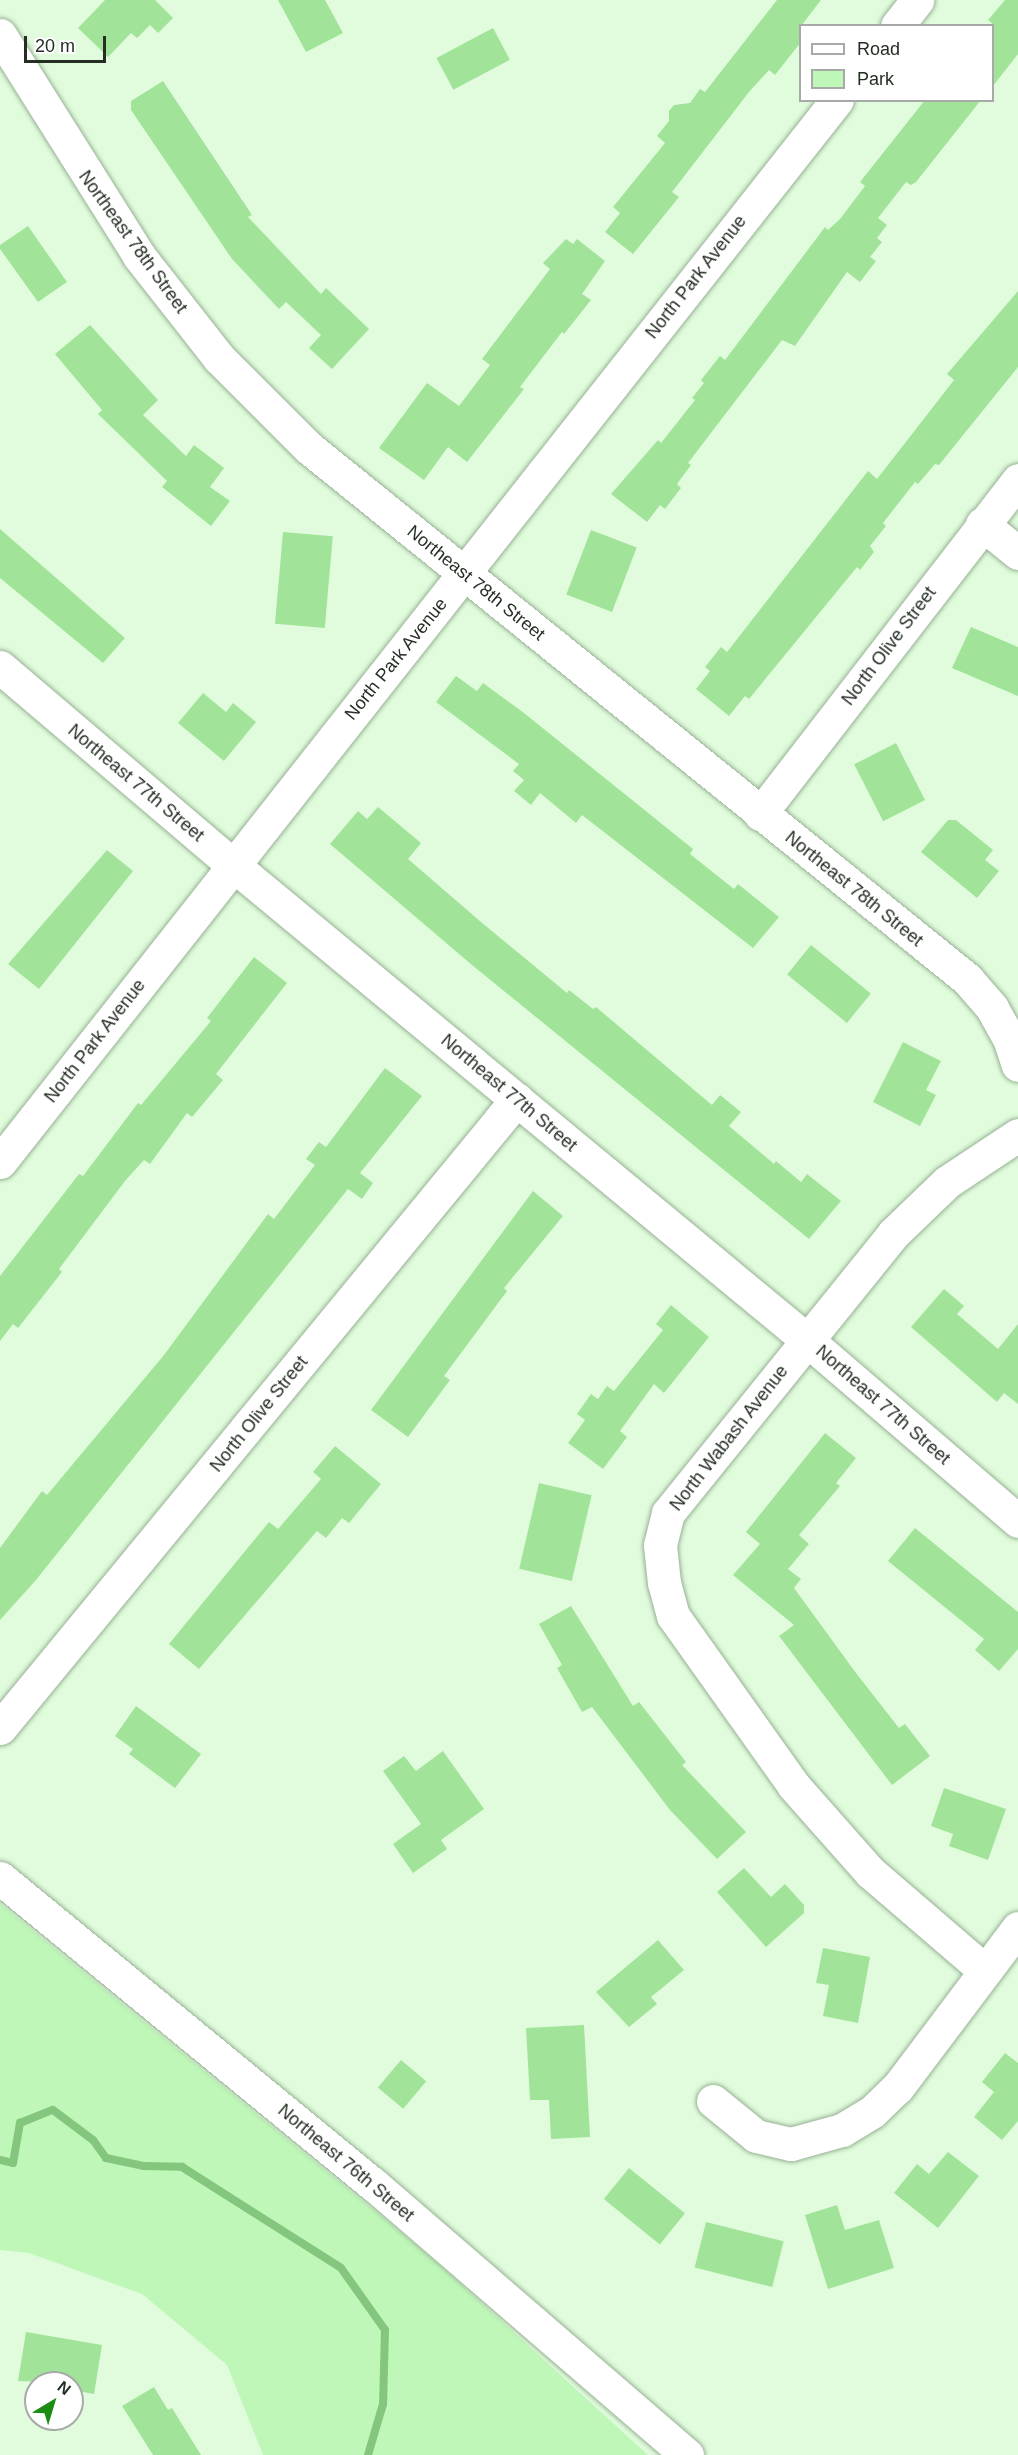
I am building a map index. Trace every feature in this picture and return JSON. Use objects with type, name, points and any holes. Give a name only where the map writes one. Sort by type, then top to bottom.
[{"type":"street","points":[[899,24],[917,0]]},
{"type":"street","name":"Northeast 78th Street","points":[[0,35],[139,256],[219,358],[309,448],[967,979],[992,1008],[1010,1041],[1018,1065]]},
{"type":"street","name":"North Park Avenue","points":[[0,1162],[835,102]]},
{"type":"street","name":"North Olive Street","points":[[760,814],[1018,480]]},
{"type":"street","points":[[982,524],[1018,553]]},
{"type":"street","name":"Northeast 77th Street","points":[[0,667],[233,865],[807,1340],[1018,1521]]},
{"type":"street","name":"North Olive Street","points":[[0,1728],[517,1099]]},
{"type":"street","name":"North Wabash Avenue","points":[[984,1970],[870,1872],[794,1786],[686,1635],[670,1605],[660,1545],[668,1513],[893,1234],[947,1182],[1018,1135]]},
{"type":"street","name":"Northeast 76th Street","points":[[0,1878],[373,2184],[687,2455]]},
{"type":"street","points":[[713,2101],[756,2136],[791,2144],[842,2130],[872,2112],[898,2087],[984,1970],[1018,1928]]},
{"type":"green space","points":[[0,1904],[431,2257],[648,2455],[263,2455],[227,2365],[142,2294],[29,2253],[0,2250]]},
{"type":"building","points":[[105,0],[155,0],[173,18],[158,33],[150,25],[137,38],[131,33],[108,57],[78,28]]},
{"type":"building","points":[[278,0],[325,0],[343,33],[306,52]]},
{"type":"building","points":[[777,0],[821,0],[803,24],[799,24],[799,45],[775,75],[769,70],[749,92],[672,192],[679,197],[633,254],[605,232],[620,213],[613,207],[665,143],[657,136],[669,121],[669,111],[674,105],[690,103],[700,89],[705,92]]},
{"type":"building","points":[[1005,0],[1018,0],[1018,54],[994,85],[994,24],[988,20]]},
{"type":"building","points":[[493,28],[510,60],[453,90],[436,58]]},
{"type":"building","points":[[163,81],[252,215],[248,217],[321,294],[326,288],[369,329],[332,369],[309,348],[321,335],[286,302],[279,309],[232,259],[131,110],[131,101]]},
{"type":"building","points":[[923,102],[979,102],[916,182],[911,185],[906,182],[878,218],[887,225],[877,238],[882,242],[870,257],[876,261],[860,282],[847,272],[795,346],[782,340],[688,463],[691,465],[677,484],[681,488],[665,509],[660,505],[647,522],[611,494],[658,440],[661,443],[695,400],[692,398],[704,383],[701,380],[720,356],[725,360],[825,227],[828,230],[840,219],[865,186],[860,182]]},
{"type":"building","points":[[28,226],[67,282],[38,302],[0,249],[0,245]]},
{"type":"building","points":[[566,239],[573,244],[577,239],[605,261],[582,294],[591,300],[564,334],[562,332],[520,387],[524,389],[467,462],[448,447],[424,480],[379,448],[427,383],[459,406],[490,365],[482,359],[550,269],[543,263]]},
{"type":"building","points":[[1018,291],[1018,367],[939,465],[935,464],[918,484],[915,482],[883,523],[886,526],[870,546],[874,552],[860,570],[857,567],[749,699],[745,696],[729,716],[696,689],[710,671],[705,667],[721,647],[727,652],[868,471],[877,479],[954,380],[947,374]]},
{"type":"building","points":[[90,325],[158,400],[143,415],[186,456],[194,445],[224,468],[210,487],[230,501],[211,526],[162,487],[167,481],[98,414],[102,410],[55,354]]},
{"type":"building","points":[[0,529],[125,638],[103,663],[0,578]]},
{"type":"building","points":[[591,530],[637,548],[612,612],[566,594]]},
{"type":"building","points":[[283,532],[333,536],[325,628],[275,624]]},
{"type":"building","points":[[971,627],[1018,647],[1018,696],[952,668]]},
{"type":"building","points":[[456,676],[477,691],[483,683],[524,713],[693,849],[690,854],[734,889],[738,884],[779,917],[753,948],[582,815],[576,823],[540,793],[531,805],[514,791],[524,780],[513,771],[519,764],[436,702]]},
{"type":"building","points":[[203,693],[226,712],[233,703],[256,722],[224,761],[178,723]]},
{"type":"building","points":[[896,743],[925,800],[883,821],[854,764]]},
{"type":"building","points":[[378,807],[421,843],[408,859],[481,922],[567,993],[569,990],[593,1009],[596,1007],[712,1105],[720,1095],[741,1112],[729,1126],[774,1164],[776,1161],[801,1182],[807,1174],[841,1201],[809,1239],[472,965],[330,844],[358,811],[367,819]]},
{"type":"building","points":[[948,820],[956,820],[993,850],[985,860],[999,871],[977,898],[921,852]]},
{"type":"building","points":[[107,850],[133,871],[39,989],[8,964]]},
{"type":"building","points":[[811,945],[871,993],[847,1023],[787,975]]},
{"type":"building","points":[[254,957],[287,983],[216,1074],[223,1080],[192,1117],[187,1113],[150,1164],[144,1160],[125,1181],[59,1269],[62,1272],[18,1328],[13,1324],[0,1341],[0,1276],[79,1174],[83,1176],[138,1103],[141,1105],[211,1021],[207,1018]]},
{"type":"building","points":[[903,1042],[941,1061],[926,1090],[936,1095],[920,1126],[873,1102]]},
{"type":"building","points":[[385,1068],[422,1096],[360,1173],[373,1183],[362,1199],[348,1189],[36,1580],[0,1620],[0,1548],[42,1491],[47,1495],[164,1355],[268,1214],[274,1219],[315,1165],[306,1159],[319,1142],[326,1147]]},
{"type":"building","points":[[533,1191],[563,1216],[504,1288],[507,1291],[444,1376],[450,1380],[408,1437],[371,1410]]},
{"type":"building","points":[[944,1289],[964,1306],[957,1314],[998,1349],[1018,1324],[1018,1404],[1004,1393],[997,1402],[911,1327]]},
{"type":"building","points":[[671,1305],[709,1337],[664,1393],[654,1384],[620,1431],[627,1437],[603,1469],[568,1443],[585,1420],[577,1414],[591,1394],[598,1399],[607,1386],[614,1391],[663,1330],[656,1324]]},
{"type":"building","points":[[825,1433],[856,1458],[836,1483],[840,1486],[799,1535],[809,1544],[788,1569],[801,1579],[794,1588],[856,1673],[899,1728],[905,1724],[930,1756],[892,1785],[779,1636],[794,1625],[733,1575],[760,1544],[746,1532]]},
{"type":"building","points":[[335,1446],[381,1484],[349,1523],[342,1518],[326,1538],[317,1531],[199,1669],[169,1644],[269,1522],[278,1529],[321,1479],[313,1472]]},
{"type":"building","points":[[539,1483],[592,1495],[572,1581],[519,1569]]},
{"type":"building","points":[[915,1528],[1018,1612],[1018,1649],[999,1671],[975,1650],[984,1639],[888,1561]]},
{"type":"building","points":[[571,1606],[633,1706],[639,1702],[686,1762],[682,1765],[746,1832],[717,1859],[670,1810],[592,1707],[582,1712],[557,1668],[562,1665],[539,1624]]},
{"type":"building","points":[[136,1706],[201,1754],[175,1788],[129,1754],[133,1749],[115,1736]]},
{"type":"building","points":[[443,1751],[484,1809],[441,1840],[447,1849],[413,1873],[393,1844],[421,1824],[383,1771],[404,1756],[416,1771]]},
{"type":"building","points":[[944,1788],[1006,1809],[988,1860],[949,1846],[953,1834],[931,1826]]},
{"type":"building","points":[[744,1868],[771,1897],[785,1884],[804,1905],[804,1913],[766,1947],[717,1892]]},
{"type":"building","points":[[658,1940],[684,1970],[651,1997],[657,2004],[629,2027],[596,1992]]},
{"type":"building","points":[[823,1948],[870,1957],[858,2023],[823,2016],[829,1985],[816,1983]]},
{"type":"building","points":[[584,2025],[590,2137],[551,2139],[549,2100],[530,2100],[526,2028]]},
{"type":"building","points":[[1005,2053],[1018,2063],[1018,2121],[1002,2140],[974,2117],[994,2092],[982,2082]]},
{"type":"building","points":[[401,2060],[426,2081],[403,2109],[378,2088]]},
{"type":"building","points":[[948,2152],[979,2176],[938,2228],[894,2193],[917,2164],[929,2174]]},
{"type":"building","points":[[629,2168],[685,2213],[660,2244],[604,2199]]},
{"type":"building","points":[[837,2205],[845,2230],[879,2220],[894,2268],[828,2289],[805,2215]]},
{"type":"building","points":[[706,2222],[784,2241],[772,2287],[695,2268]]},
{"type":"building","points":[[26,2332],[102,2345],[94,2394],[84,2392],[84,2371],[24,2371],[24,2381],[18,2381]]},
{"type":"building","points":[[154,2387],[168,2410],[172,2408],[201,2455],[153,2455],[122,2406]]},
{"type":"waterway","points":[[0,2160],[13,2163],[20,2123],[53,2110],[93,2140],[106,2158],[143,2166],[182,2167],[341,2268],[385,2330],[383,2404],[368,2455]]}]
